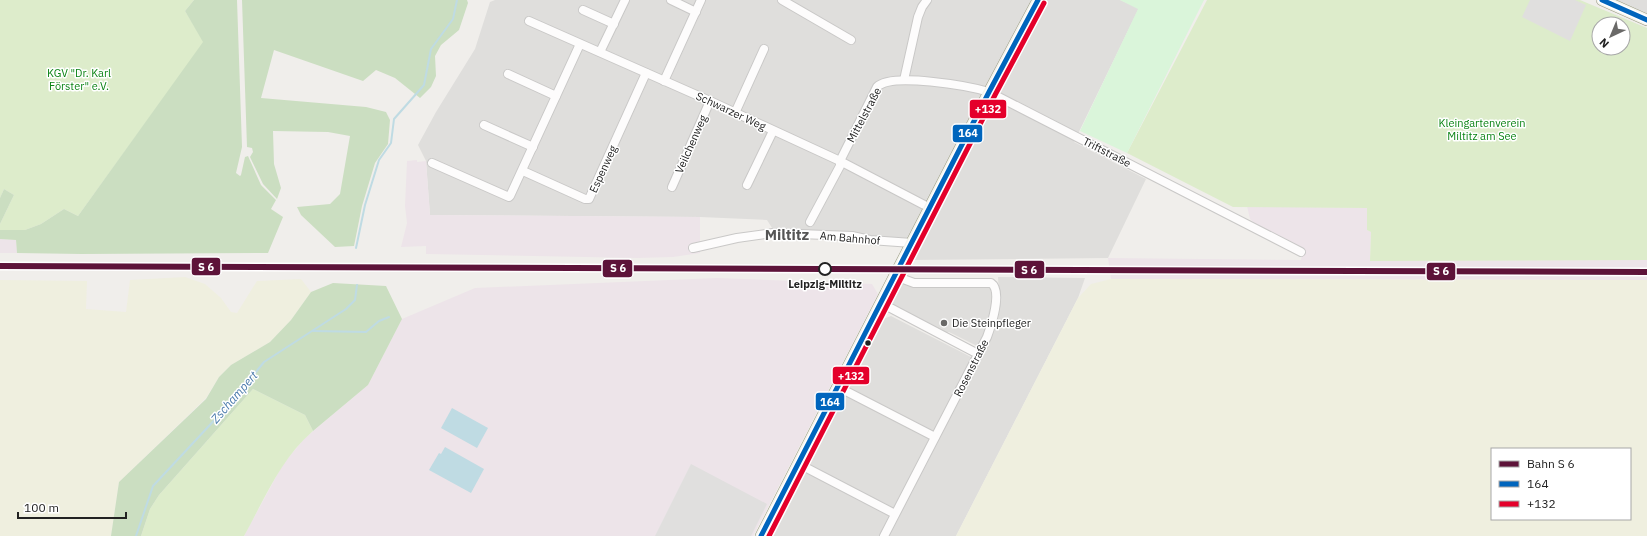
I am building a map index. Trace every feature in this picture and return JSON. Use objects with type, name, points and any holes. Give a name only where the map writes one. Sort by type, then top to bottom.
[{"type":"street","points":[[600,52],[625,0]]},
{"type":"street","points":[[671,0],[696,12]]},
{"type":"street","points":[[664,81],[701,0]]},
{"type":"street","points":[[782,0],[851,40]]},
{"type":"street","points":[[904,80],[918,17],[921,8],[927,0]]},
{"type":"street","points":[[760,536],[799,464],[989,92],[1038,0]]},
{"type":"street","points":[[1602,0],[1647,20]]},
{"type":"street","points":[[583,10],[614,24]]},
{"type":"street","name":"Schwarzer Weg","points":[[529,21],[710,101],[840,161],[930,208]]},
{"type":"street","points":[[432,163],[509,197],[523,171],[580,44]]},
{"type":"street","points":[[735,113],[764,50]]},
{"type":"street","name":"Espenweg","points":[[523,171],[585,199],[589,199],[646,73]]},
{"type":"street","points":[[508,74],[556,96]]},
{"type":"street","name":"Triftstraße","points":[[904,80],[958,84],[989,92],[1301,252]]},
{"type":"street","name":"Mittelstraße","points":[[810,222],[840,166],[840,161],[877,87],[880,83],[904,80]]},
{"type":"street","name":"Veilchenweg","points":[[672,187],[710,101]]},
{"type":"street","points":[[484,124],[533,147]]},
{"type":"street","points":[[748,185],[773,131]]},
{"type":"street","name":"Am Bahnhof","points":[[693,248],[737,238],[773,233],[852,236],[870,240],[912,243]]},
{"type":"street","name":"Rosenstraße","points":[[884,536],[990,329],[995,310],[996,292],[994,285],[991,283],[914,283],[895,276]]},
{"type":"street","points":[[881,303],[978,354]]},
{"type":"street","points":[[838,387],[935,437]]},
{"type":"street","points":[[799,464],[895,514]]},
{"type":"shaded area","points":[[495,0],[1120,0],[1139,8],[1074,142],[1146,179],[1108,258],[906,260],[916,242],[774,231],[767,220],[700,217],[430,215],[426,161],[418,145],[436,112],[475,49],[490,2]]},
{"type":"shaded area","points":[[1530,0],[1575,0],[1586,5],[1570,41],[1522,17]]},
{"type":"shaded area","points":[[1606,0],[1647,0],[1647,18]]},
{"type":"shaded area","points":[[417,160],[417,162],[426,161],[430,215],[700,217],[700,253],[673,257],[637,258],[426,254],[426,246],[401,247],[407,223],[405,206],[407,161]]},
{"type":"shaded area","points":[[1247,206],[1368,208],[1367,230],[1371,232],[1370,261],[1647,260],[1647,280],[1111,279],[1108,258],[1301,260],[1303,248],[1259,227],[1250,219]]},
{"type":"shaded area","points":[[0,239],[16,240],[17,253],[0,253]]},
{"type":"shaded area","points":[[998,277],[1085,278],[1078,298],[956,536],[888,536],[978,361],[999,295]]},
{"type":"shaded area","points":[[717,278],[872,284],[878,294],[753,536],[244,536],[283,464],[305,438],[368,385],[402,319],[475,288]]},
{"type":"shaded area","points":[[901,283],[913,286],[990,285],[993,289],[992,306],[987,328],[979,347],[949,332],[943,333],[890,303]]},
{"type":"shaded area","points":[[891,316],[973,358],[934,433],[846,387],[883,319]]},
{"type":"shaded area","points":[[842,392],[931,439],[894,510],[807,465],[807,461]]},
{"type":"shaded area","points":[[691,464],[767,504],[751,536],[655,536]]},
{"type":"shaded area","points":[[804,470],[892,515],[881,536],[768,536]]},
{"type":"green space","name":"KGV \"Dr. Karl Förster\" e.V.","points":[[0,0],[194,0],[185,11],[204,42],[78,216],[64,209],[41,224],[25,230],[0,230],[0,224],[14,195],[4,189],[0,198]]},
{"type":"green space","points":[[194,0],[237,0],[242,147],[236,173],[240,176],[241,175],[245,157],[248,156],[261,185],[276,200],[271,209],[283,217],[268,253],[17,253],[16,240],[0,239],[0,230],[25,230],[41,224],[64,209],[78,216],[203,42],[185,11]]},
{"type":"green space","points":[[242,0],[467,0],[468,3],[459,30],[441,45],[435,56],[436,76],[431,87],[420,98],[395,78],[376,70],[363,81],[274,50],[261,98],[366,107],[386,112],[390,120],[388,144],[375,163],[362,206],[354,246],[335,247],[301,215],[297,207],[330,204],[340,194],[350,136],[328,132],[273,131],[274,164],[281,188],[277,199],[263,184],[250,157],[253,152],[252,148],[247,147]]},
{"type":"green space","points":[[1120,0],[1204,0],[1127,153],[1080,131],[1138,9]]},
{"type":"green space","name":"Kleingartenverein Miltitz am See","points":[[1207,0],[1580,0],[1618,16],[1591,16],[1591,56],[1631,56],[1631,21],[1647,28],[1647,260],[1370,261],[1371,232],[1367,230],[1367,208],[1233,207],[1127,153]]},
{"type":"green space","points":[[4,189],[14,195],[0,224],[0,198]]},
{"type":"green space","points":[[185,277],[205,284],[221,298],[231,312],[237,313],[257,281],[301,279],[311,292],[291,320],[270,342],[231,365],[219,377],[206,398],[119,482],[111,536],[0,536],[0,280],[87,281],[86,309],[126,312],[130,280]]},
{"type":"green space","points":[[1111,279],[1647,280],[1647,536],[956,536],[1078,298],[1091,284]]},
{"type":"green space","points":[[333,283],[386,286],[402,319],[368,385],[313,431],[305,415],[253,389],[159,495],[150,509],[141,536],[111,536],[119,482],[206,399],[219,377],[231,365],[270,342],[291,320],[311,292]]},
{"type":"green space","points":[[253,389],[305,415],[313,431],[282,467],[244,536],[141,536],[150,509],[159,495]]},
{"type":"water","points":[[452,408],[488,428],[477,448],[441,428]]},
{"type":"water","points":[[445,447],[484,469],[471,493],[429,470],[439,453],[441,454]]},
{"type":"waterway","name":"Zschampert","points":[[356,248],[365,205],[379,160],[391,143],[394,119],[424,85],[431,49],[453,19],[457,0]]},
{"type":"waterway","name":"Zschampert","points":[[136,536],[153,486],[235,398],[264,362],[346,309],[355,300],[357,285]]},
{"type":"waterway","points":[[313,331],[366,332],[379,321],[389,317]]},
{"type":"transit line","name":"164","points":[[761,536],[989,92],[1038,0]]},
{"type":"transit line","name":"164","points":[[1602,0],[1647,20]]},
{"type":"transit line","name":"+132","points":[[769,536],[995,95],[1044,3]]},
{"type":"transit line","points":[[0,266],[1647,272]]},
{"type":"place","name":"Leipzig-Miltitz","points":[[825,269]]},
{"type":"place","name":"Die Steinpfleger","points":[[944,323]]},
{"type":"district","name":"Miltitz","points":[[787,234]]}]
